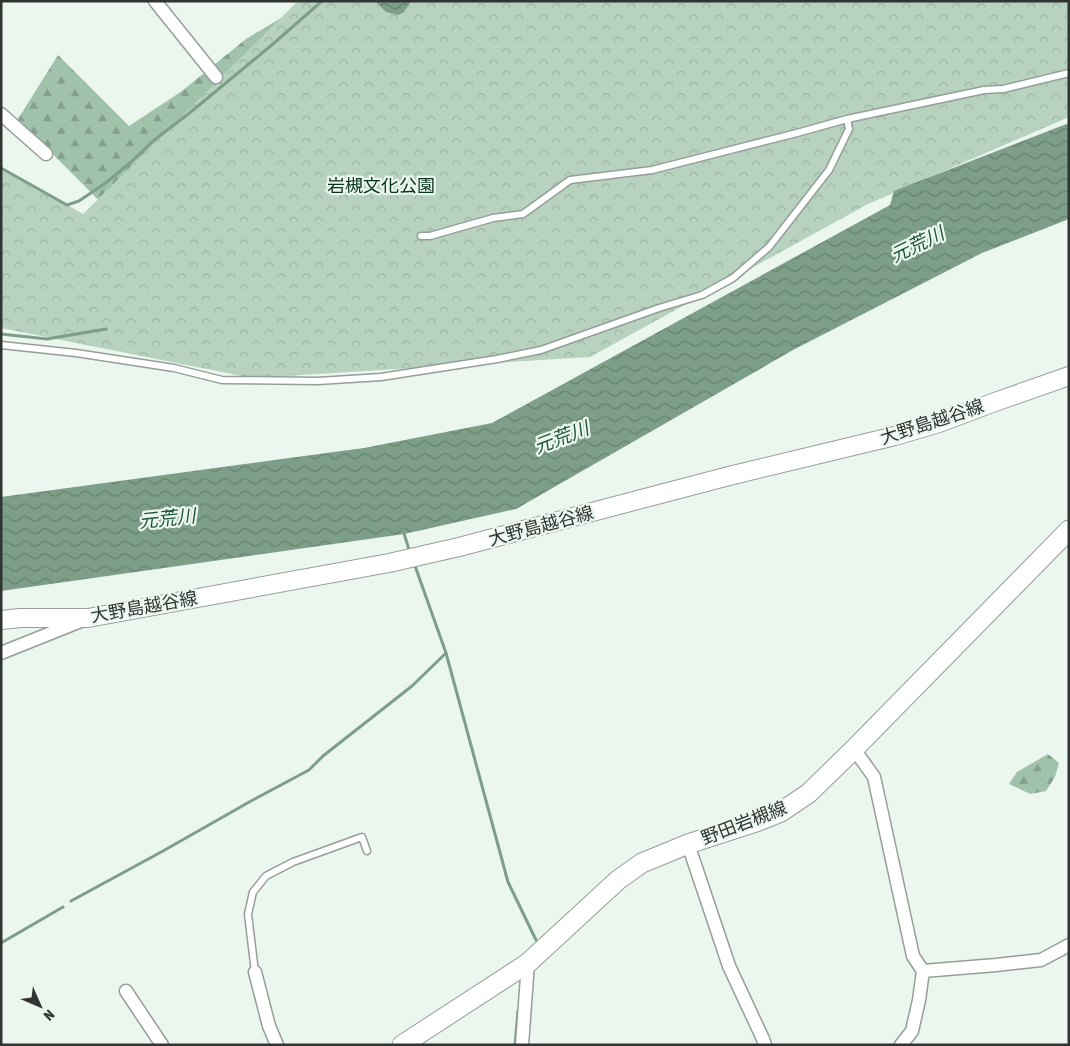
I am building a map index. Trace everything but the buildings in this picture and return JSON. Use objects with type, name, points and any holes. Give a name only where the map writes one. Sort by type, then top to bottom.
[{"type":"main road","name":"大野島越谷線","points":[[1,620],[20,618],[88,618],[389,563],[459,547],[729,476],[895,436],[939,423],[1069,376]]},
{"type":"main road","name":"野田岩槻線","points":[[402,1045],[528,963],[618,880],[642,863],[688,844],[781,812],[809,793],[1069,530]]},
{"type":"street","points":[[155,1],[216,77]]},
{"type":"street","points":[[1,114],[46,154]]},
{"type":"street","points":[[1,653],[88,618]]},
{"type":"street","points":[[854,749],[874,777],[913,956],[923,970],[912,1031],[901,1045]]},
{"type":"street","points":[[688,844],[729,966],[765,1045]]},
{"type":"street","points":[[923,970],[1041,960],[1069,945]]},
{"type":"street","points":[[522,1045],[528,963]]},
{"type":"street","points":[[255,972],[269,1026],[277,1045]]},
{"type":"street","points":[[126,991],[162,1045]]},
{"type":"lane","points":[[421,236],[430,236],[493,218],[523,214],[570,180],[652,170],[847,119],[984,90],[1003,89],[1069,73]]},
{"type":"lane","points":[[1,344],[174,368],[222,380],[318,381],[380,377],[497,359],[540,350],[659,308],[702,295],[733,278],[769,247],[829,170],[849,129],[847,119]]},
{"type":"lane","points":[[255,972],[248,914],[253,892],[266,876],[293,862],[362,837],[367,852]]},
{"type":"green space","name":"岩槻文化公園","points":[[298,1],[1069,1],[1069,117],[868,204],[590,357],[252,378],[1,328],[1,168],[83,214]]},
{"type":"green space","points":[[304,4],[140,242],[18,119],[58,55],[129,126],[182,91],[246,39]]},
{"type":"green space","points":[[1048,754],[1059,763],[1055,777],[1046,791],[1030,794],[1009,784],[1017,772]]},
{"type":"water","points":[[375,1],[411,1],[404,12],[398,15],[386,12]]},
{"type":"water","name":"元荒川","points":[[1069,123],[1069,219],[982,253],[793,350],[516,509],[404,534],[1,591],[1,497],[364,448],[492,423],[890,205],[894,191]]},
{"type":"waterway","points":[[1,168],[67,205],[79,201],[107,182],[153,141],[273,44],[322,1]]},
{"type":"waterway","points":[[1,334],[47,339],[106,329]]},
{"type":"waterway","points":[[403,530],[410,553]]},
{"type":"waterway","points":[[414,563],[446,653],[508,882],[536,940]]},
{"type":"waterway","points":[[71,901],[309,770],[323,756],[412,686],[446,653]]},
{"type":"waterway","points":[[1,943],[63,907]]},
{"type":"waterway","points":[[515,1045],[518,1011]]}]
